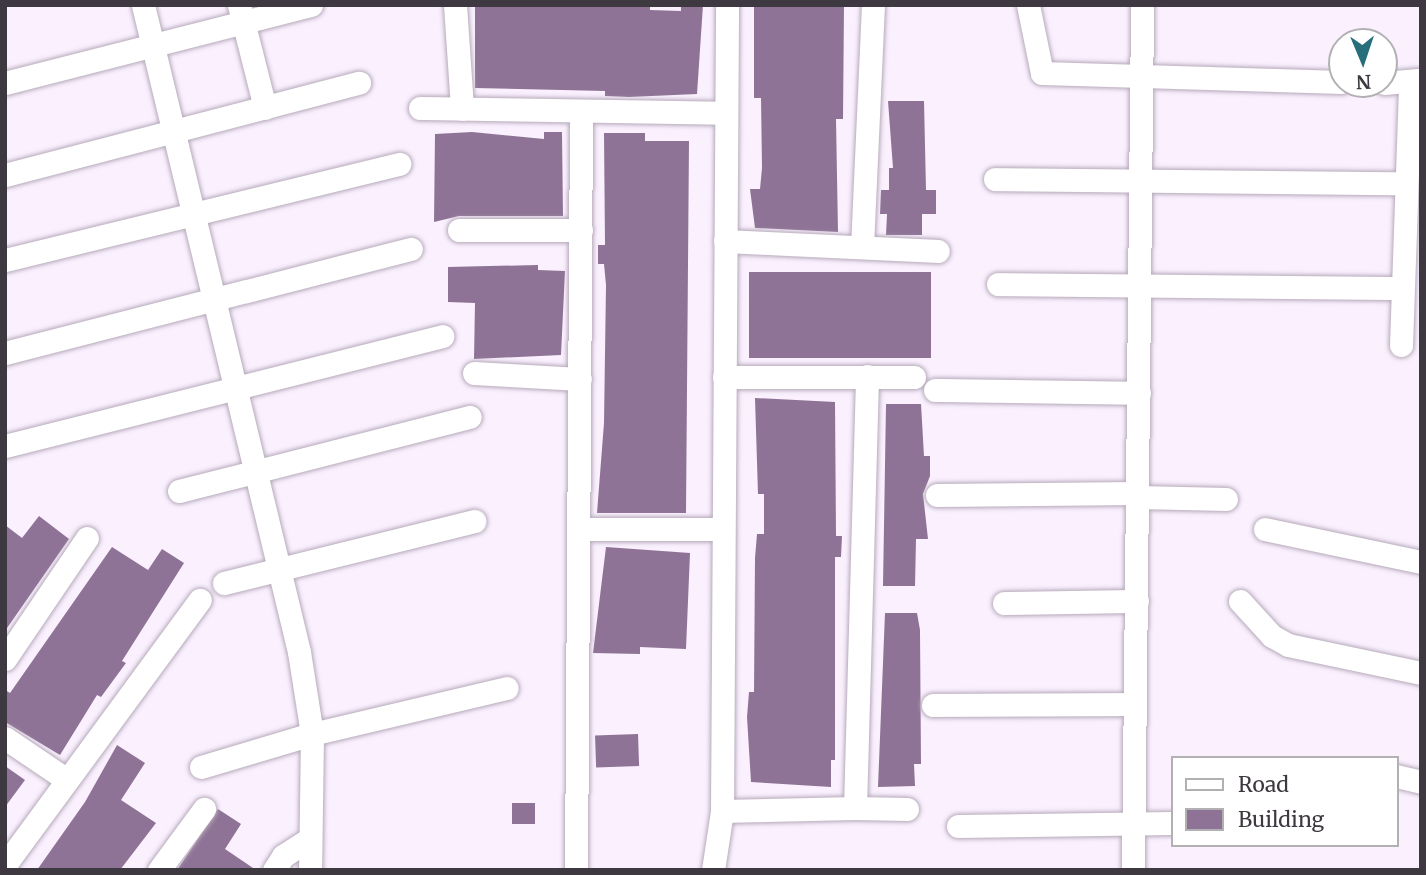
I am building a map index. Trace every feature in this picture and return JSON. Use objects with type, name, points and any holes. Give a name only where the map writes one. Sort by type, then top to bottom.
[{"type":"street","points":[[143,5],[299,652],[312,734],[310,870]]},
{"type":"street","points":[[5,83],[153,46],[241,14],[311,5]]},
{"type":"street","points":[[455,5],[462,109]]},
{"type":"street","points":[[713,870],[722,811],[727,5]]},
{"type":"street","points":[[862,247],[873,5]]},
{"type":"street","points":[[1028,5],[1042,73],[1328,82]]},
{"type":"street","points":[[1133,870],[1142,5]]},
{"type":"street","points":[[241,14],[265,108]]},
{"type":"street","points":[[1401,345],[1406,183],[1415,81]]},
{"type":"street","points":[[5,175],[359,83]]},
{"type":"street","points":[[420,108],[726,113]]},
{"type":"street","points":[[576,870],[581,111]]},
{"type":"street","points":[[5,260],[399,164]]},
{"type":"street","points":[[995,178],[1406,183]]},
{"type":"street","points":[[459,230],[581,230]]},
{"type":"street","points":[[725,241],[938,251]]},
{"type":"street","points":[[5,354],[411,249]]},
{"type":"street","points":[[998,284],[1403,288]]},
{"type":"street","points":[[5,446],[442,335]]},
{"type":"street","points":[[474,373],[580,379]]},
{"type":"street","points":[[855,807],[867,376]]},
{"type":"street","points":[[724,377],[914,377]]},
{"type":"street","points":[[935,390],[1139,393]]},
{"type":"street","points":[[179,491],[256,474],[470,417]]},
{"type":"street","points":[[937,495],[1138,495],[1226,499]]},
{"type":"street","points":[[224,583],[474,522]]},
{"type":"street","points":[[579,529],[723,529]]},
{"type":"street","points":[[1265,529],[1421,562]]},
{"type":"street","points":[[5,659],[87,538]]},
{"type":"street","points":[[5,865],[200,600]]},
{"type":"street","points":[[1004,603],[1137,601]]},
{"type":"street","points":[[1240,601],[1272,636],[1289,645],[1421,673]]},
{"type":"street","points":[[201,767],[312,734],[507,688]]},
{"type":"street","points":[[933,705],[1135,704]]},
{"type":"street","points":[[5,738],[68,780]]},
{"type":"street","points":[[1398,776],[1421,782]]},
{"type":"street","points":[[722,811],[855,807],[907,809]]},
{"type":"street","points":[[159,870],[204,809]]},
{"type":"street","points":[[958,826],[1170,823]]},
{"type":"street","points":[[275,870],[284,856],[309,839]]},
{"type":"building","points":[[475,5],[650,5],[650,10],[681,11],[681,5],[703,5],[697,94],[629,97],[605,96],[605,91],[475,88]]},
{"type":"building","points":[[754,5],[844,5],[843,119],[836,119],[838,232],[755,228],[750,189],[760,189],[762,168],[761,98],[754,98]]},
{"type":"building","points":[[888,101],[924,101],[926,190],[936,190],[936,214],[922,214],[922,235],[886,235],[887,214],[880,214],[881,190],[889,190],[889,168],[893,168]]},
{"type":"building","points":[[472,132],[544,139],[544,132],[562,132],[563,216],[459,216],[434,222],[435,134]]},
{"type":"building","points":[[604,133],[645,133],[645,141],[689,141],[686,513],[597,513],[604,423],[606,285],[604,264],[598,264],[598,245],[605,245]]},
{"type":"building","points":[[538,265],[538,270],[565,271],[561,355],[474,359],[475,303],[448,302],[448,267]]},
{"type":"building","points":[[749,272],[931,272],[931,358],[749,358]]},
{"type":"building","points":[[755,398],[835,402],[836,536],[842,536],[841,557],[835,557],[835,760],[831,760],[831,787],[751,782],[747,717],[749,692],[754,692],[755,558],[757,534],[764,534],[764,494],[758,494]]},
{"type":"building","points":[[886,404],[921,404],[924,456],[930,456],[930,476],[923,494],[928,539],[916,539],[915,586],[883,586]]},
{"type":"building","points":[[39,516],[69,539],[5,631],[5,525],[22,538]]},
{"type":"building","points":[[112,547],[148,570],[162,549],[184,563],[122,661],[126,663],[101,697],[97,695],[60,755],[5,722],[5,690],[10,693]]},
{"type":"building","points":[[606,547],[690,553],[686,649],[640,647],[640,654],[593,653]]},
{"type":"building","points":[[885,613],[917,613],[920,630],[921,764],[914,764],[915,786],[878,787]]},
{"type":"building","points":[[638,734],[639,766],[596,767],[595,736]]},
{"type":"building","points":[[117,745],[145,763],[121,800],[156,823],[120,870],[37,870],[85,802]]},
{"type":"building","points":[[5,766],[25,780],[5,807]]},
{"type":"building","points":[[512,803],[535,803],[535,824],[512,824]]},
{"type":"building","points":[[218,809],[241,824],[225,849],[256,870],[177,870]]}]
